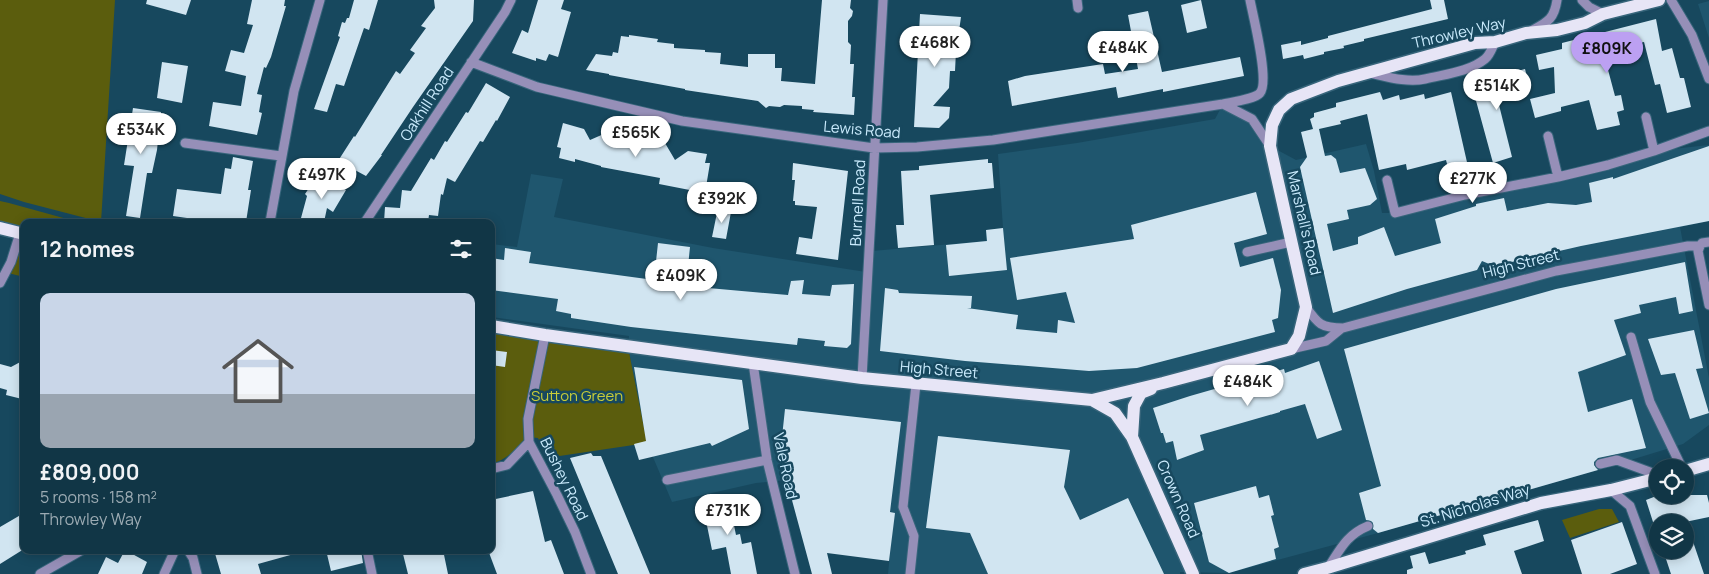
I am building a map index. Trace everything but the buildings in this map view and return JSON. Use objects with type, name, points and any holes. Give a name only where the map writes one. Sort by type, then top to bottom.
[{"type":"main road","name":"Throwley Way","points":[[1270,146],[1272,125],[1279,110],[1291,99],[1338,81],[1475,43],[1495,42],[1526,33],[1577,26],[1603,14],[1659,0]]},
{"type":"main road","name":"Marshall's Road","points":[[1270,146],[1306,307]]},
{"type":"main road","points":[[0,228],[20,233]]},
{"type":"main road","points":[[1291,349],[1299,336],[1306,307]]},
{"type":"main road","name":"High Street","points":[[495,327],[545,336],[862,378],[1092,400],[1291,349]]},
{"type":"main road","name":"Crown Road","points":[[1132,438],[1134,406],[1141,393],[1162,383]]},
{"type":"main road","name":"Crown Road","points":[[1092,400],[1115,413],[1132,438],[1193,574]]},
{"type":"main road","points":[[1694,468],[1709,464]]},
{"type":"main road","name":"St. Nicholas Way","points":[[1304,574],[1541,503],[1611,490],[1649,479]]},
{"type":"street","points":[[270,219],[294,90],[320,0]]},
{"type":"street","name":"Oakhill Road","points":[[367,219],[505,12],[511,0]]},
{"type":"street","name":"Burnell Road","points":[[862,378],[883,0]]},
{"type":"street","name":"Lewis Road","points":[[471,62],[537,87],[682,121],[874,148],[917,148],[993,140],[1223,104],[1255,96],[1261,92],[1263,86],[1260,52],[1250,0]]},
{"type":"street","points":[[1526,33],[1551,19],[1557,0]]},
{"type":"street","points":[[1582,0],[1589,7],[1603,14]]},
{"type":"street","points":[[1671,0],[1692,35],[1709,79]]},
{"type":"street","points":[[1367,73],[1400,79],[1426,79],[1470,68],[1485,59],[1495,42]]},
{"type":"street","points":[[1223,104],[1252,119],[1270,146]]},
{"type":"street","points":[[1646,117],[1654,151]]},
{"type":"street","points":[[1387,180],[1395,213],[1465,195],[1608,165],[1709,131]]},
{"type":"street","points":[[1548,136],[1558,177]]},
{"type":"street","points":[[185,143],[281,156]]},
{"type":"street","points":[[0,283],[20,239]]},
{"type":"street","points":[[1247,252],[1291,242]]},
{"type":"street","name":"High Street","points":[[1306,307],[1317,323],[1328,328],[1343,328],[1556,270],[1688,246],[1700,246],[1702,243],[1709,242]]},
{"type":"street","points":[[1700,246],[1698,251],[1709,305]]},
{"type":"street","name":"High Street","points":[[1291,349],[1326,340],[1343,328]]},
{"type":"street","name":"Bushey Road","points":[[545,336],[528,419],[529,442],[575,532],[590,574]]},
{"type":"street","points":[[1631,337],[1650,402],[1678,459]]},
{"type":"street","name":"Vale Road","points":[[753,363],[767,460],[795,574]]},
{"type":"street","points":[[910,574],[914,536],[903,507],[916,384]]},
{"type":"street","points":[[495,468],[508,465],[529,442]]},
{"type":"street","points":[[667,480],[767,460]]},
{"type":"street","points":[[1600,464],[1617,460],[1649,473]]},
{"type":"street","points":[[1611,490],[1630,506],[1655,574]]},
{"type":"street","points":[[1328,568],[1348,538],[1356,531],[1368,526]]},
{"type":"street","points":[[40,574],[75,554]]},
{"type":"street","points":[[164,574],[174,554]]},
{"type":"street","points":[[190,554],[197,574]]},
{"type":"street","points":[[368,554],[372,574]]},
{"type":"shaded area","points":[[1709,1],[1709,38],[1698,4]]},
{"type":"shaded area","points":[[1223,104],[1252,119],[1270,146],[1296,160],[1366,144],[1374,171],[1382,213],[1395,213],[1654,151],[1709,145],[1709,221],[1680,227],[1709,378],[1709,425],[1683,444],[1378,533],[1229,573],[888,574],[894,513],[809,482],[786,480],[756,483],[672,502],[647,443],[628,347],[629,336],[495,318],[495,244],[517,247],[531,174],[563,179],[554,217],[713,248],[866,272],[872,251],[986,241],[986,230],[1003,228],[998,154],[1077,143],[1215,119]]},
{"type":"green space","points":[[0,0],[115,0],[101,219],[89,219],[0,194]]},
{"type":"green space","points":[[0,201],[67,219],[20,219],[20,229],[0,224]]},
{"type":"green space","points":[[20,240],[20,276],[8,273]]},
{"type":"green space","name":"Sutton Green","points":[[495,326],[628,347],[647,443],[546,458],[538,438],[528,437],[507,457],[495,463]]},
{"type":"green space","points":[[1599,509],[1612,509],[1619,522],[1570,538],[1562,520]]}]
